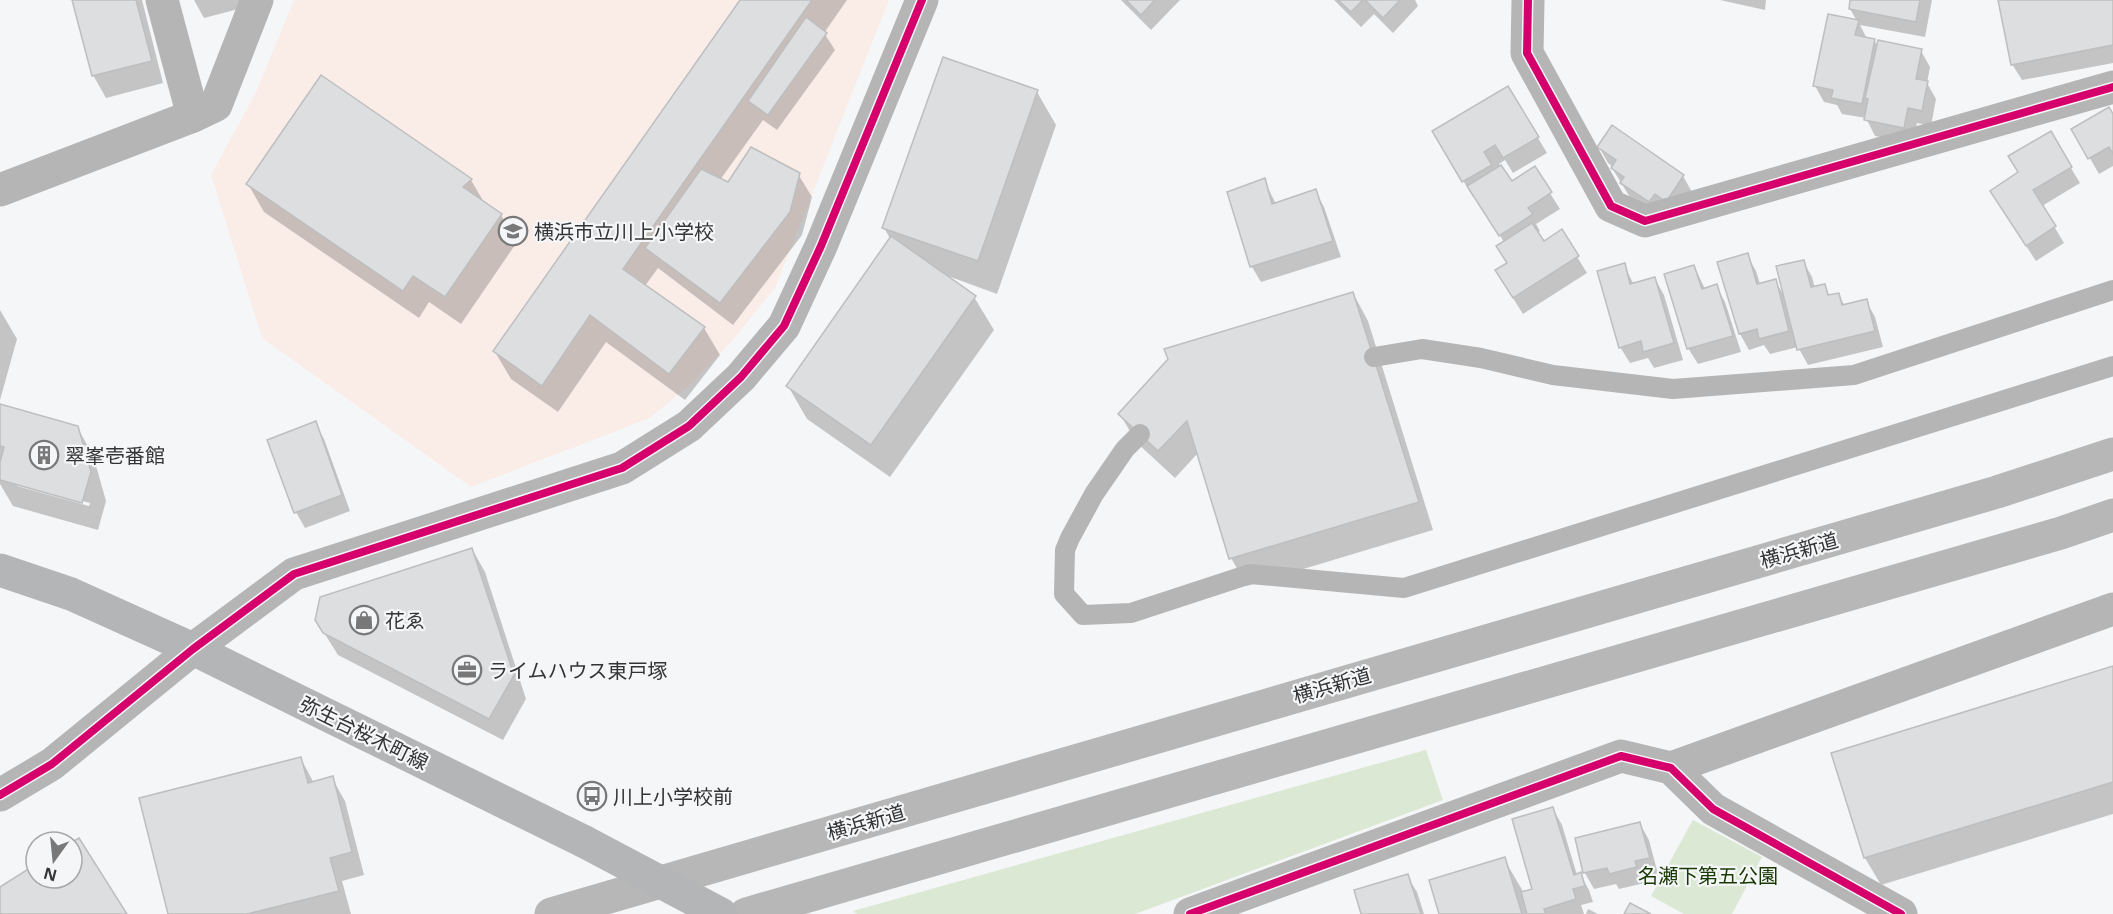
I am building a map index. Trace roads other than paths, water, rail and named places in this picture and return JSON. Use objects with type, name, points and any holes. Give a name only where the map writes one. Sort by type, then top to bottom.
[{"type":"highway","name":"横浜新道","points":[[550,914],[1997,492],[2113,454]]},
{"type":"highway","points":[[746,914],[2061,533],[2113,515]]},
{"type":"main road","name":"弥生台桜木町線","points":[[0,570],[70,594],[193,649],[585,842],[721,914]]},
{"type":"street","points":[[162,0],[193,116]]},
{"type":"street","points":[[0,190],[193,116],[216,105],[257,0]]},
{"type":"street","points":[[0,795],[52,764],[193,649],[294,574],[622,468],[689,426],[741,377],[784,326],[821,246],[922,0]]},
{"type":"street","points":[[1528,0],[1527,53],[1611,206],[1645,221],[2113,87]]},
{"type":"street","points":[[1671,768],[2113,609]]},
{"type":"street","points":[[1190,914],[1621,756],[1671,768],[1713,809],[1901,914]]},
{"type":"lane","points":[[1374,357],[1422,349],[1481,358],[1553,375],[1672,389],[1854,375],[2113,290]]},
{"type":"lane","points":[[1140,434],[1125,449],[1094,494],[1065,550],[1064,594],[1083,615],[1131,613],[1250,574],[1404,588],[2113,366]]},
{"type":"place","name":"横浜市立川上小学校","points":[[513,231]]},
{"type":"place","name":"翠峯壱番館","points":[[44,455]]},
{"type":"place","name":"花ゑ","points":[[364,620]]},
{"type":"place","name":"ライムハウス東戸塚","points":[[467,670]]},
{"type":"place","name":"川上小学校前","points":[[592,796]]},
{"type":"park label","name":"名瀬下第五公園","points":[[1708,875]]}]
